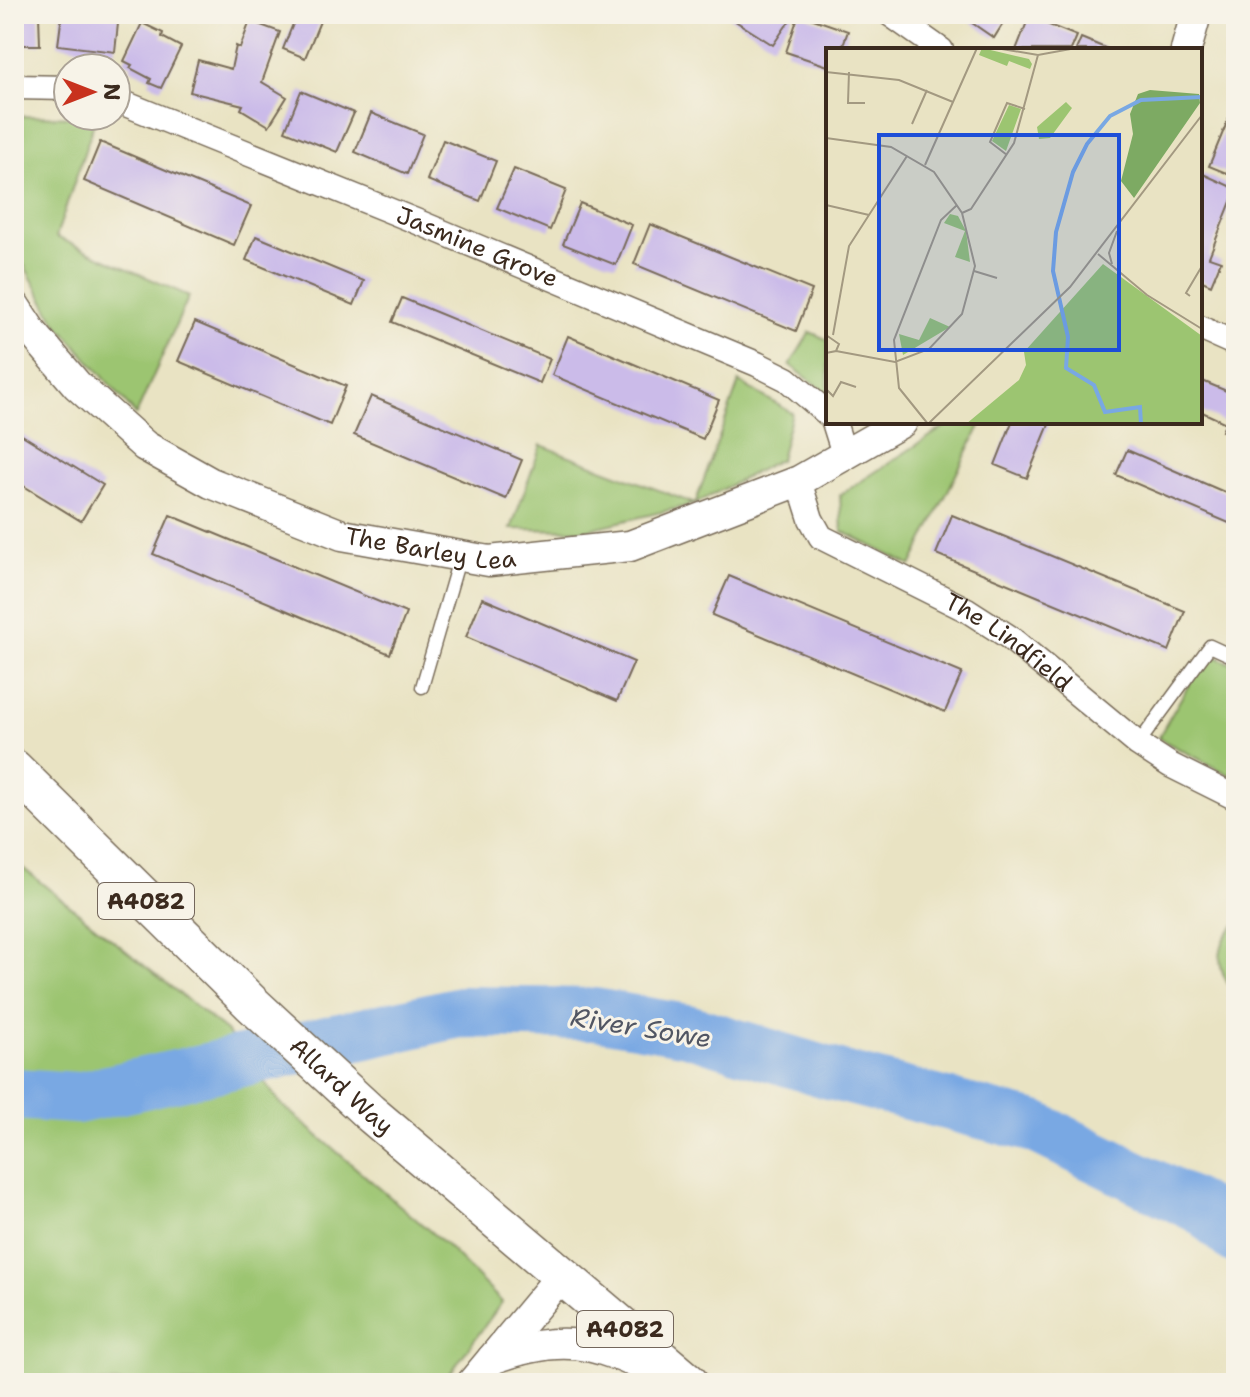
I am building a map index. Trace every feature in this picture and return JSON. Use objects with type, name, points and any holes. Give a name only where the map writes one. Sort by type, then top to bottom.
[{"type":"main road","name":"Allard Way","points":[[14,769],[251,1003],[370,1113],[688,1383]]},
{"type":"street","points":[[890,14],[938,48]]},
{"type":"street","points":[[1187,48],[1196,14]]},
{"type":"street","points":[[14,87],[52,88]]},
{"type":"street","name":"Jasmine Grove","points":[[132,106],[757,364],[787,379],[826,412]]},
{"type":"street","name":"The Barley Lea","points":[[14,305],[31,331],[77,385],[145,446],[211,483],[342,535],[489,561],[630,546],[799,481],[898,424]]},
{"type":"street","points":[[1202,329],[1236,344]]},
{"type":"street","points":[[835,424],[844,454]]},
{"type":"street","name":"The Lindfield","points":[[799,481],[811,519],[821,537],[988,623],[1138,744],[1170,765],[1236,798]]},
{"type":"street","points":[[472,1383],[561,1276]]},
{"type":"street","points":[[492,1359],[543,1343],[566,1342],[602,1348],[688,1383]]},
{"type":"lane","points":[[422,687],[460,556]]},
{"type":"lane","points":[[1138,744],[1210,646],[1236,658]]},
{"type":"green space","points":[[14,116],[52,116],[52,132],[91,132],[56,237],[189,296],[136,415],[55,321],[14,247]]},
{"type":"green space","points":[[810,332],[826,339],[826,392],[790,365]]},
{"type":"green space","points":[[739,382],[792,413],[780,459],[695,504]]},
{"type":"green space","points":[[949,424],[981,424],[911,566],[842,531],[840,495]]},
{"type":"green space","points":[[541,445],[695,504],[586,530],[511,529]]},
{"type":"green space","points":[[1217,657],[1236,666],[1236,778],[1158,738],[1203,660]]},
{"type":"green space","points":[[14,861],[226,1031],[282,1105],[445,1244],[502,1302],[443,1383],[14,1383]]},
{"type":"green space","points":[[1236,924],[1236,994],[1224,977],[1220,959],[1224,941]]},
{"type":"building","points":[[14,14],[39,14],[40,45],[14,45]]},
{"type":"building","points":[[62,14],[119,14],[115,52],[58,45]]},
{"type":"building","points":[[297,14],[323,14],[305,58],[283,49]]},
{"type":"building","points":[[731,14],[794,14],[773,45],[729,17]]},
{"type":"building","points":[[799,14],[848,31],[842,48],[826,48],[826,65],[786,52]]},
{"type":"building","points":[[959,14],[1009,14],[994,38]]},
{"type":"building","points":[[1029,17],[1077,36],[1072,48],[1017,48]]},
{"type":"building","points":[[250,21],[280,32],[262,82],[287,97],[269,126],[241,109],[243,105],[190,92],[198,60],[231,69],[236,46],[240,48]]},
{"type":"building","points":[[142,23],[163,33],[162,37],[181,47],[161,88],[132,69],[132,52],[128,52]]},
{"type":"building","points":[[1081,38],[1105,48],[1077,48]]},
{"type":"building","points":[[301,91],[354,113],[337,152],[285,131]]},
{"type":"building","points":[[371,113],[423,134],[407,174],[355,152]]},
{"type":"building","points":[[1230,115],[1236,117],[1236,177],[1209,166]]},
{"type":"building","points":[[443,140],[496,161],[480,201],[427,180]]},
{"type":"building","points":[[100,142],[251,206],[234,245],[84,181]]},
{"type":"building","points":[[514,169],[566,190],[550,230],[497,208]]},
{"type":"building","points":[[1203,174],[1236,189],[1209,257],[1221,261],[1211,285],[1202,281]]},
{"type":"building","points":[[580,203],[632,225],[616,265],[563,244]]},
{"type":"building","points":[[650,224],[812,290],[796,331],[634,264]]},
{"type":"building","points":[[256,236],[364,281],[354,305],[246,260]]},
{"type":"building","points":[[402,298],[550,359],[540,383],[392,322]]},
{"type":"building","points":[[195,322],[346,386],[330,425],[178,361]]},
{"type":"building","points":[[568,336],[719,400],[703,439],[552,375]]},
{"type":"building","points":[[1202,381],[1236,395],[1236,437],[1222,431],[1226,423],[1202,412]]},
{"type":"building","points":[[371,396],[522,460],[506,499],[354,435]]},
{"type":"building","points":[[1011,424],[1049,424],[1027,478],[995,465]]},
{"type":"building","points":[[14,430],[103,485],[81,521],[14,480]]},
{"type":"building","points":[[1127,450],[1236,497],[1236,526],[1116,475]]},
{"type":"building","points":[[170,515],[406,613],[390,654],[153,554]]},
{"type":"building","points":[[952,515],[1185,611],[1169,651],[936,554]]},
{"type":"building","points":[[729,576],[962,673],[945,712],[712,615]]},
{"type":"building","points":[[482,598],[634,662],[617,701],[466,637]]},
{"type":"waterway","name":"River Sowe","points":[[14,1094],[77,1098],[460,1012],[595,1014],[687,1030],[839,1076],[1035,1127],[1202,1209],[1236,1238]]}]
